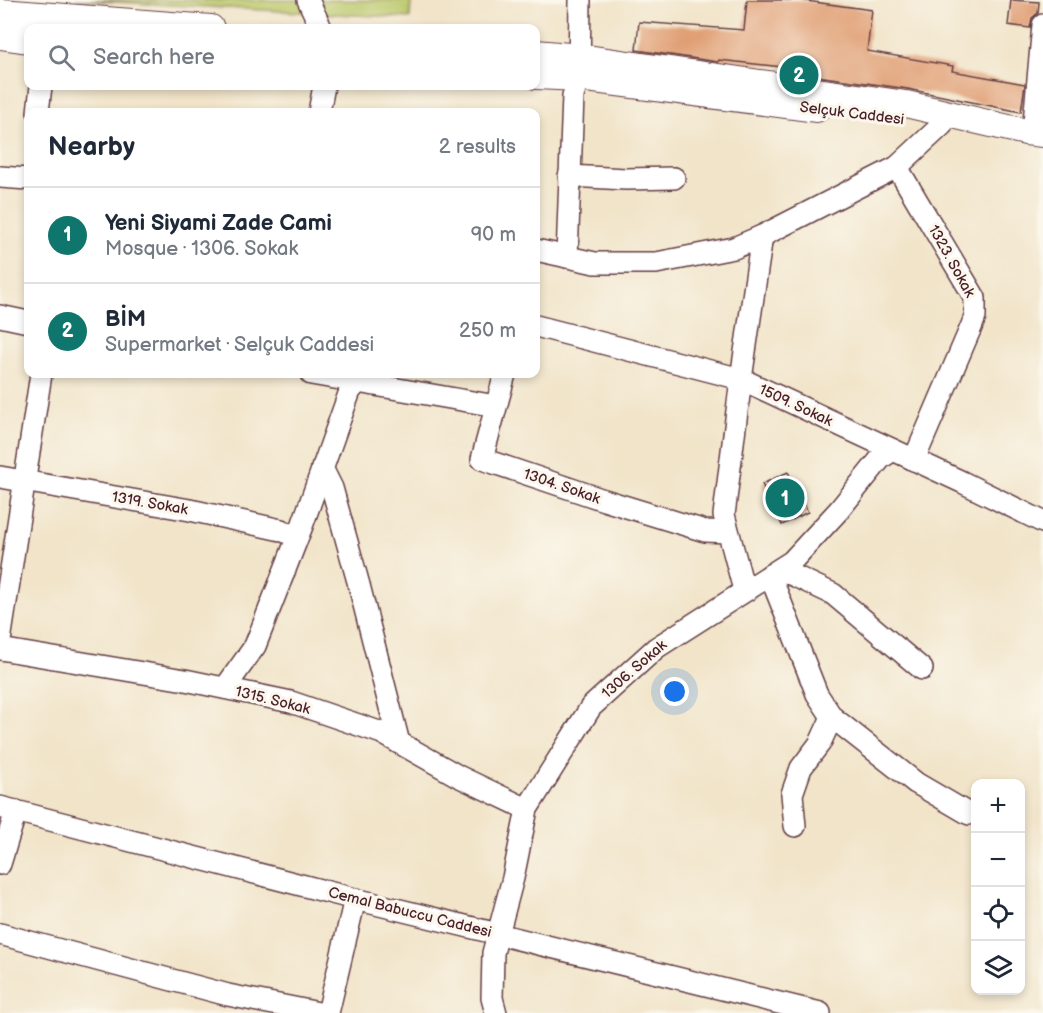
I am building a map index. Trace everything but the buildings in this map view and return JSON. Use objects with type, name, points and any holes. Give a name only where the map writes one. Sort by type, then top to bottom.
[{"type":"main road","points":[[0,12],[158,24]]},
{"type":"main road","points":[[0,36],[24,39]]},
{"type":"main road","points":[[540,54],[580,68],[906,104],[1034,133]]},
{"type":"main road","name":"Selçuk Caddesi","points":[[540,75],[580,68],[942,125],[1034,133]]},
{"type":"street","points":[[308,0],[319,24]]},
{"type":"street","points":[[567,257],[573,96],[580,68],[580,0]]},
{"type":"street","points":[[1034,133],[1043,25]]},
{"type":"street","points":[[38,108],[41,90]]},
{"type":"street","points":[[320,108],[323,90]]},
{"type":"street","points":[[540,253],[595,263],[656,263],[734,248],[897,168],[942,125]]},
{"type":"street","name":"1323. Sokak","points":[[897,168],[975,298],[975,317],[972,325],[914,460]]},
{"type":"street","points":[[569,176],[626,179],[674,178]]},
{"type":"street","points":[[0,177],[24,179]]},
{"type":"street","points":[[744,590],[724,515],[762,236]]},
{"type":"street","points":[[0,316],[24,321]]},
{"type":"street","name":"1509. Sokak","points":[[540,327],[741,379],[1043,522]]},
{"type":"street","points":[[0,641],[41,378]]},
{"type":"street","points":[[338,378],[496,406]]},
{"type":"street","name":"1304. Sokak","points":[[503,378],[482,459],[705,531],[728,532]]},
{"type":"street","points":[[225,688],[255,646],[350,391],[359,381]]},
{"type":"street","name":"1306. Sokak","points":[[496,1013],[492,998],[494,953],[527,809],[591,707],[656,648],[792,561],[839,510],[881,458],[894,450]]},
{"type":"street","points":[[322,468],[332,488],[399,743]]},
{"type":"street","name":"1319. Sokak","points":[[0,477],[190,510],[281,530],[297,537]]},
{"type":"street","points":[[775,572],[832,594],[922,669]]},
{"type":"street","points":[[775,572],[817,694],[832,717],[916,783],[969,813]]},
{"type":"street","name":"1315. Sokak","points":[[0,649],[116,667],[291,702],[382,733],[458,776],[527,809]]},
{"type":"street","points":[[795,826],[792,794],[801,768],[820,743],[832,717]]},
{"type":"street","points":[[0,864],[8,809]]},
{"type":"street","name":"Cemal Babuccu Caddesi","points":[[8,809],[498,934],[763,1006],[820,1013]]},
{"type":"street","points":[[328,1013],[355,899]]},
{"type":"street","points":[[0,934],[228,995],[319,1013]]},
{"type":"green space","points":[[76,0],[411,0],[410,18]]},
{"type":"place","name":"BİM","points":[[799,75]]},
{"type":"place","name":"Yeni Siyami Zade Cami","points":[[785,498]]}]
